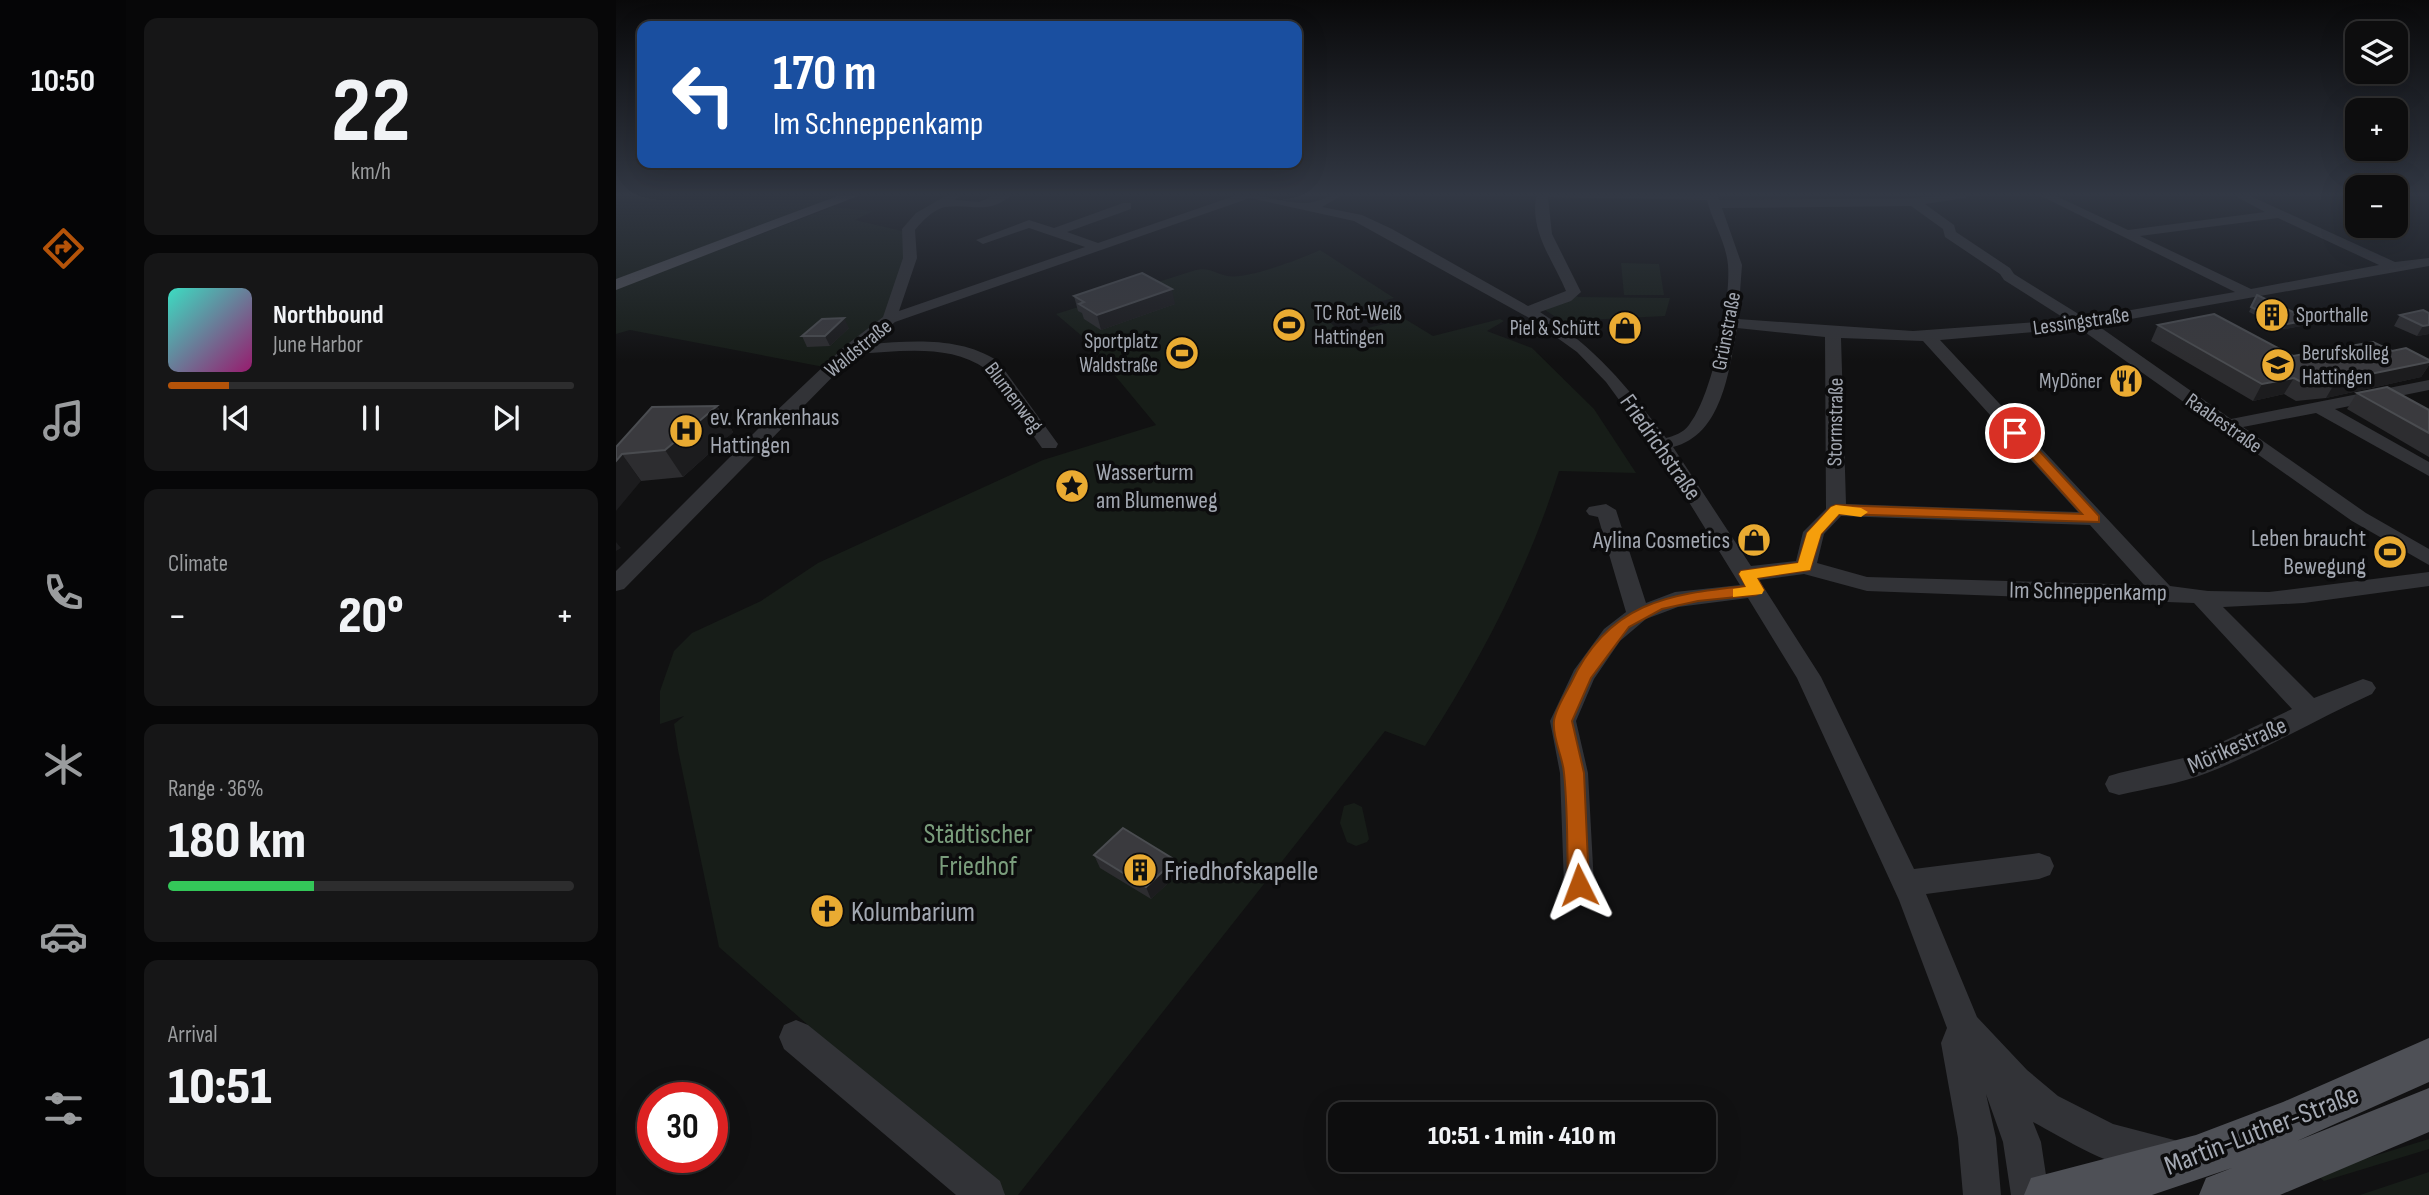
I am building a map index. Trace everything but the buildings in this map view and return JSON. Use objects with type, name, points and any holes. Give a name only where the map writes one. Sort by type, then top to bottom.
[{"type":"main road","points":[[616,285],[709,250]]},
{"type":"main road","name":"Martin-Luther-Straße","points":[[2219,1174],[2317,1113],[2429,1060]]},
{"type":"main road","name":"Martin-Luther-Straße","points":[[2048,1195],[2126,1180],[2219,1174],[2429,1110]]},
{"type":"street","points":[[890,319],[891,307],[910,258],[909,250]]},
{"type":"street","name":"Waldstraße","points":[[616,583],[851,349],[890,319],[1084,250]]},
{"type":"street","name":"Friedrichstraße","points":[[1418,250],[1527,311],[1583,349],[1612,378],[1662,444],[1751,582],[1820,698],[2022,1142],[2030,1195]]},
{"type":"street","points":[[1527,311],[1566,298],[1574,292],[1551,250]]},
{"type":"street","name":"Grünstraße","points":[[1662,444],[1677,441],[1693,433],[1703,419],[1730,323],[1735,265],[1730,250]]},
{"type":"street","name":"Raabestraße","points":[[1977,250],[2005,271],[2010,278],[2022,283],[2079,322],[2359,517],[2429,558]]},
{"type":"street","points":[[2159,250],[2248,292]]},
{"type":"street","points":[[2357,250],[2393,266]]},
{"type":"street","points":[[2421,263],[2429,271]]},
{"type":"street","name":"Lessingstraße","points":[[1730,323],[1833,333],[1927,336],[1990,333],[2079,322],[2421,263]]},
{"type":"street","name":"Stormstraße","points":[[1833,333],[1836,510]]},
{"type":"street","points":[[1927,336],[2164,593]]},
{"type":"street","name":"Blumenweg","points":[[851,349],[964,349],[981,355],[992,365],[1049,444]]},
{"type":"street","points":[[2228,425],[2429,385]]},
{"type":"street","points":[[2321,408],[2429,470]]},
{"type":"street","points":[[1596,511],[1606,510],[1638,614]]},
{"type":"street","points":[[1805,567],[1814,533],[1836,510],[2094,519]]},
{"type":"street","name":"Im Schneppenkamp","points":[[1579,885],[1574,773],[1563,721],[1583,676],[1612,635],[1638,614],[1675,600],[1805,567],[1844,580],[1891,586],[2186,594],[2204,601],[2265,598],[2429,579]]},
{"type":"street","name":"Mörikestraße","points":[[2204,601],[2301,702],[2312,710]]},
{"type":"street","name":"Mörikestraße","points":[[2119,784],[2197,766],[2363,688]]},
{"type":"street","points":[[1906,883],[2039,866]]},
{"type":"street","points":[[796,1037],[986,1195]]},
{"type":"street","name":"Friedrichstraße","points":[[1977,1040],[2014,1083],[2045,1109],[2107,1141],[2219,1174]]},
{"type":"street","name":"Friedrichstraße","points":[[1977,1040],[1958,1043],[1977,1138],[1982,1195]]},
{"type":"green space","points":[[616,250],[703,250],[616,283]]},
{"type":"green space","points":[[719,250],[905,250],[907,258],[887,315],[824,367],[630,330],[616,334],[616,289]]},
{"type":"green space","name":"Städtischer Friedhof","points":[[1320,250],[1394,298],[1323,316],[1343,334],[1405,319],[1433,336],[1500,319],[1504,321],[1487,331],[1532,348],[1594,409],[1636,473],[1559,471],[1518,579],[1484,647],[1425,746],[1385,731],[1018,1195],[1002,1195],[719,947],[674,724],[684,716],[660,724],[660,691],[674,651],[692,633],[761,601],[818,563],[1043,460],[1156,425],[1083,337],[1056,314],[1196,270],[1209,270],[1228,276],[1248,275]]},
{"type":"green space","points":[[1621,263],[1659,264],[1664,295],[1624,295]]},
{"type":"green space","points":[[1577,296],[1670,298],[1665,316],[1587,320],[1568,325],[1545,310]]},
{"type":"green space","points":[[1354,803],[1362,807],[1369,839],[1356,846],[1347,842],[1340,823],[1344,806]]},
{"type":"green space","points":[[2429,1139],[2429,1149],[2324,1181],[2318,1176],[2319,1173]]},
{"type":"green space","points":[[2429,1172],[2429,1195],[2360,1195]]},
{"type":"slow traffic","points":[[1738,593],[1756,590],[1747,574],[1805,567],[1814,533],[1836,510],[1861,512]]},
{"type":"place","name":"Sporthalle","points":[[2272,315]]},
{"type":"place","name":"TC Rot-Weiß Hattingen","points":[[1289,325]]},
{"type":"place","name":"Piel & Schütt","points":[[1625,328]]},
{"type":"place","name":"Sportplatz Waldstraße","points":[[1182,353]]},
{"type":"place","name":"Berufskolleg Hattingen","points":[[2278,365]]},
{"type":"place","name":"MyDöner","points":[[2126,381]]},
{"type":"place","name":"ev. Krankenhaus Hattingen","points":[[686,431]]},
{"type":"place","name":"Wasserturm am Blumenweg","points":[[1072,486]]},
{"type":"place","name":"Aylina Cosmetics","points":[[1754,540]]},
{"type":"place","name":"Leben braucht Bewegung","points":[[2390,552]]},
{"type":"place","name":"Friedhofskapelle","points":[[1140,870]]},
{"type":"place","name":"Kolumbarium","points":[[827,911]]},
{"type":"route","points":[[1579,885],[1574,773],[1563,721],[1583,676],[1612,635],[1624,623],[1657,605],[1698,596],[1756,590],[1747,574],[1805,567],[1814,533],[1836,510],[2094,519],[2015,433]]}]
